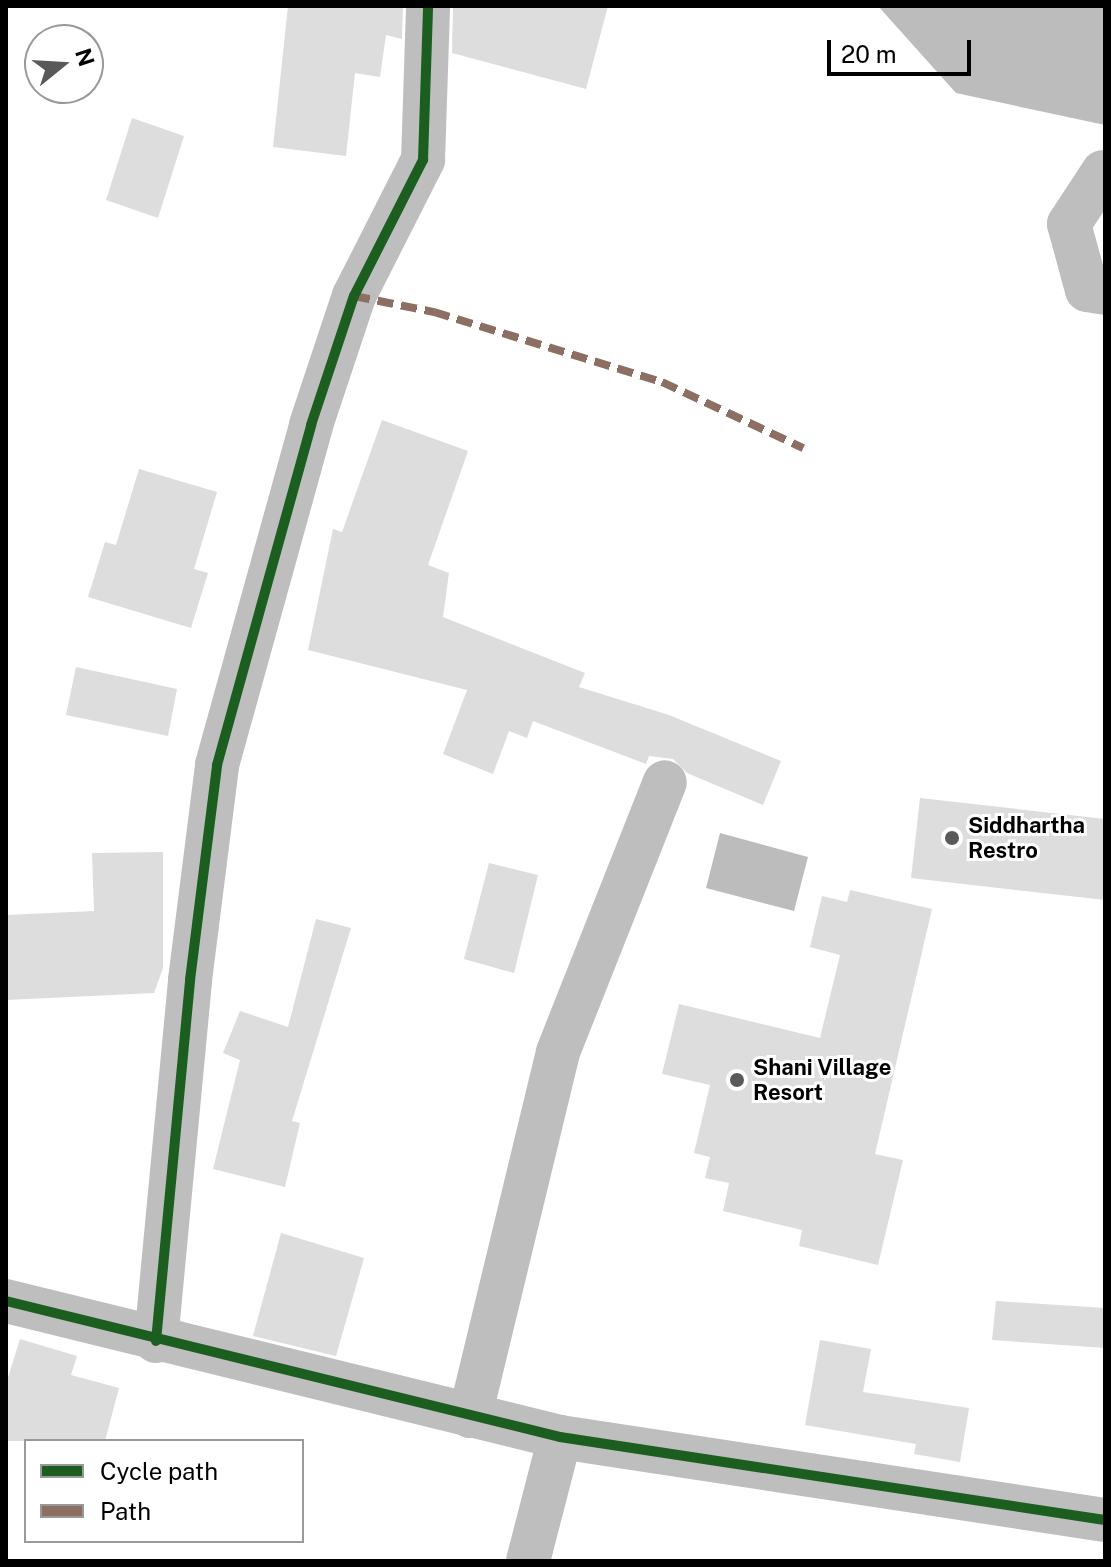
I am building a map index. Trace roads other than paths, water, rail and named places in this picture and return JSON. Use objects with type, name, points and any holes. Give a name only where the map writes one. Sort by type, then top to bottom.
[{"type":"street","points":[[156,1341],[190,980],[217,765],[311,425],[354,296],[423,160],[428,6]]},
{"type":"street","points":[[1103,172],[1069,224],[1087,290],[1105,293]]},
{"type":"street","points":[[470,1416],[558,1052],[665,782]]},
{"type":"street","points":[[6,1301],[156,1341],[560,1437],[1105,1520]]},
{"type":"street","points":[[528,1561],[560,1437]]},
{"type":"place","name":"Siddhartha Restro","points":[[952,838]]},
{"type":"place","name":"Shani Village Resort","points":[[737,1080]]}]
